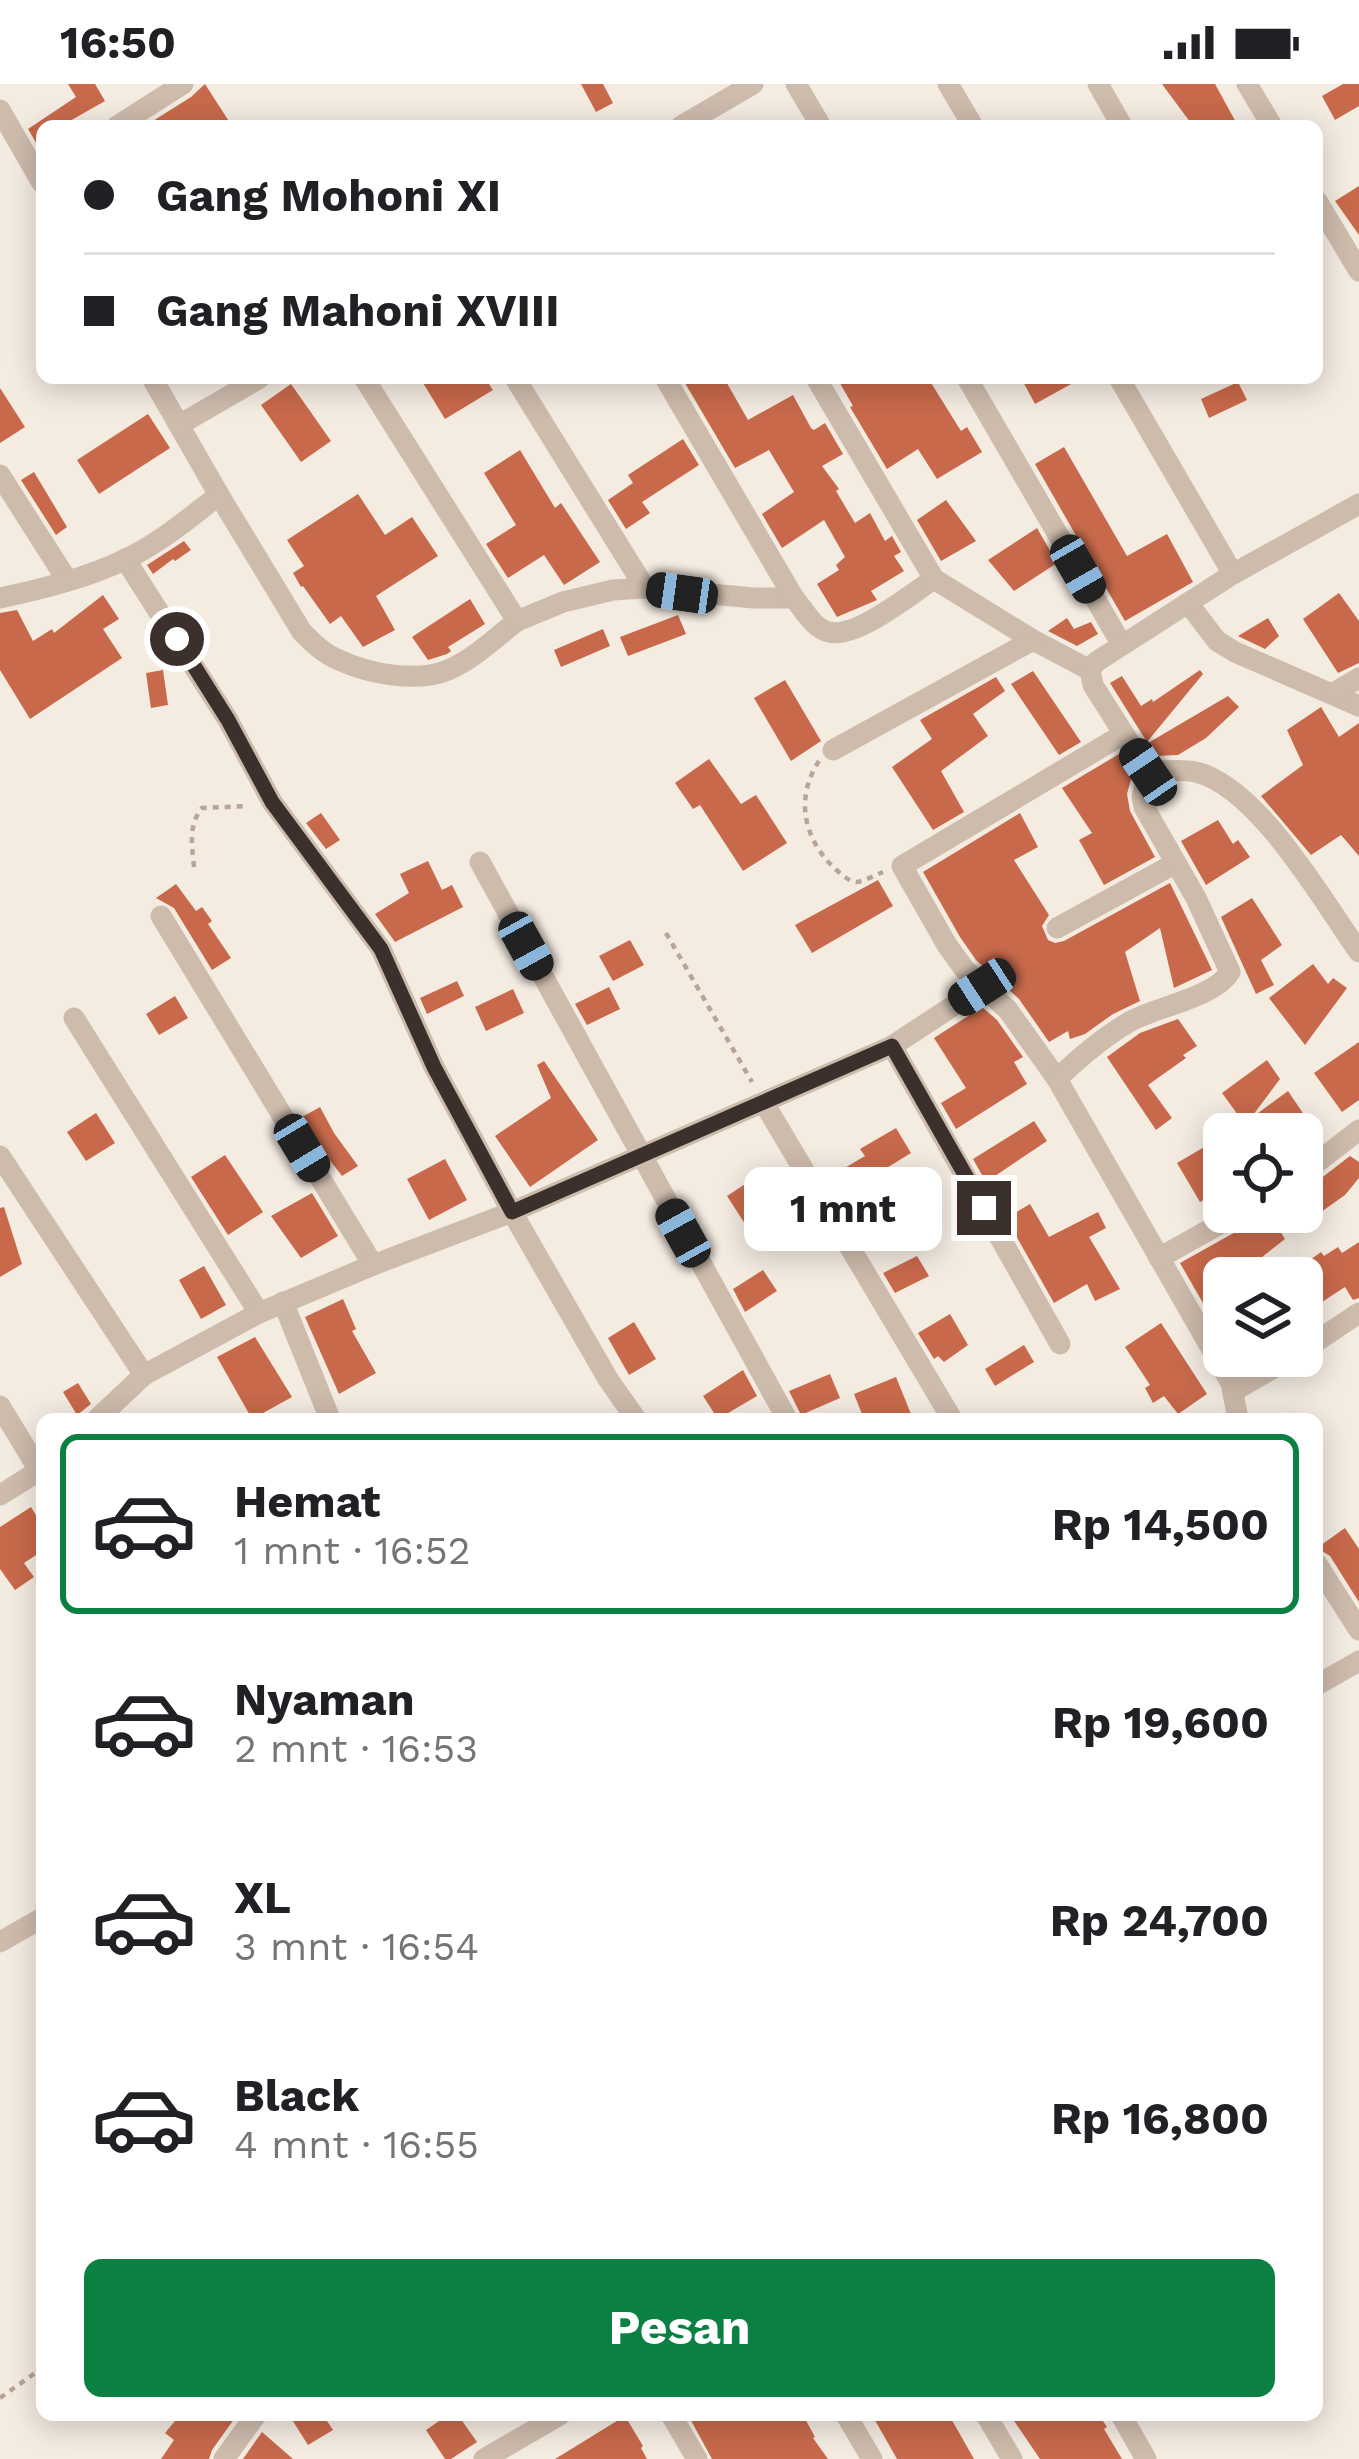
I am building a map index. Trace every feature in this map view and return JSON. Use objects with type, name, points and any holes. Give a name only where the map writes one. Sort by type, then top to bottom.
[{"type":"street","points":[[126,120],[183,84]]},
{"type":"street","points":[[691,120],[753,84]]},
{"type":"street","points":[[796,84],[817,120]]},
{"type":"street","points":[[948,84],[969,120]]},
{"type":"street","points":[[1098,84],[1119,120]]},
{"type":"street","points":[[1247,84],[1268,120]]},
{"type":"street","points":[[0,110],[36,171]]},
{"type":"street","points":[[1323,211],[1359,271]]},
{"type":"street","points":[[155,384],[302,632],[339,661],[389,674],[447,670],[475,655],[517,621],[592,593],[645,588],[794,598]]},
{"type":"street","points":[[179,425],[250,384]]},
{"type":"street","points":[[368,384],[517,621]]},
{"type":"street","points":[[519,384],[645,588]]},
{"type":"street","points":[[668,384],[814,624],[837,633],[866,623],[934,579]]},
{"type":"street","points":[[820,384],[934,579],[1090,670]]},
{"type":"street","points":[[970,384],[1122,645]]},
{"type":"street","points":[[1122,384],[1233,574]]},
{"type":"street","points":[[0,475],[68,580]]},
{"type":"street","points":[[0,598],[125,559],[173,531],[219,495]]},
{"type":"street","points":[[1057,1079],[1135,1018],[1199,994],[1230,975],[1196,898],[1144,807],[1148,772],[1093,685],[1090,670],[1233,574],[1359,504]]},
{"type":"street","points":[[125,559],[228,720],[272,802],[381,949],[434,1067],[512,1212],[631,1413]]},
{"type":"street","points":[[1188,603],[1217,641],[1235,652],[1359,706]]},
{"type":"street","points":[[833,750],[1033,640]]},
{"type":"street","points":[[1332,694],[1359,678]]},
{"type":"street","points":[[1123,735],[902,866],[947,945],[1008,1010],[1057,1079],[1234,1391],[1237,1413]]},
{"type":"street","points":[[1148,772],[1192,771],[1243,799],[1291,855],[1359,952]]},
{"type":"street","points":[[480,862],[784,1413]]},
{"type":"street","points":[[1058,928],[1174,864]]},
{"type":"street","points":[[161,916],[373,1265]]},
{"type":"street","points":[[103,1413],[144,1375],[260,1312],[512,1212],[892,1046],[982,987]]},
{"type":"street","points":[[74,1018],[260,1312]]},
{"type":"street","points":[[892,1046],[1060,1344]]},
{"type":"street","points":[[764,1103],[948,1413]]},
{"type":"street","points":[[1323,1158],[1359,1130]]},
{"type":"street","points":[[0,1156],[144,1375]]},
{"type":"street","points":[[1159,1258],[1204,1233]]},
{"type":"street","points":[[283,1302],[328,1413]]},
{"type":"street","points":[[1323,1337],[1359,1313]]},
{"type":"street","points":[[1234,1391],[1258,1377]]},
{"type":"street","points":[[0,1406],[36,1464]]},
{"type":"street","points":[[0,1495],[36,1475]]},
{"type":"street","points":[[1323,1573],[1359,1630]]},
{"type":"street","points":[[1323,1682],[1359,1661]]},
{"type":"street","points":[[0,1942],[36,1921]]},
{"type":"street","points":[[224,2459],[252,2421]]},
{"type":"street","points":[[493,2457],[550,2421]]},
{"type":"street","points":[[675,2421],[697,2459]]},
{"type":"street","points":[[850,2421],[872,2459]]},
{"type":"street","points":[[990,2421],[1012,2459]]},
{"type":"street","points":[[1124,2421],[1147,2459]]},
{"type":"path","points":[[833,750],[818,761],[805,793],[806,824],[813,841],[836,870],[858,882],[902,866]]},
{"type":"path","points":[[194,867],[194,818],[202,808],[272,802]]},
{"type":"path","points":[[666,933],[764,1103]]},
{"type":"path","points":[[0,2398],[36,2372]]},
{"type":"building","points":[[68,84],[95,84],[105,101],[72,120],[42,120],[76,97]]},
{"type":"building","points":[[205,84],[228,120],[155,120]]},
{"type":"building","points":[[581,84],[603,84],[613,103],[596,112]]},
{"type":"building","points":[[1162,84],[1215,84],[1235,120],[1189,120]]},
{"type":"building","points":[[1343,84],[1359,84],[1359,106],[1335,120],[1322,96]]},
{"type":"building","points":[[1359,186],[1359,235],[1335,201]]},
{"type":"building","points":[[291,384],[331,441],[301,462],[261,405]]},
{"type":"building","points":[[424,384],[489,384],[493,390],[445,419]]},
{"type":"building","points":[[686,384],[727,384],[748,420],[793,395],[811,428],[825,423],[843,454],[822,466],[855,523],[870,513],[885,541],[892,536],[901,552],[894,556],[904,571],[871,591],[877,600],[837,617],[817,584],[839,570],[836,565],[845,557],[824,520],[782,548],[762,514],[794,492],[769,450],[735,468]]},
{"type":"building","points":[[840,384],[932,384],[961,431],[967,427],[982,452],[937,479],[918,449],[887,469]]},
{"type":"building","points":[[1024,384],[1071,384],[1035,404]]},
{"type":"building","points":[[1239,384],[1247,400],[1209,418],[1201,399]]},
{"type":"building","points":[[0,388],[25,427],[0,443]]},
{"type":"building","points":[[148,414],[170,448],[99,494],[77,460]]},
{"type":"building","points":[[683,439],[699,465],[642,502],[650,513],[626,529],[608,500],[633,483],[628,475]]},
{"type":"building","points":[[1064,447],[1127,556],[1167,534],[1193,582],[1125,621],[1035,464]]},
{"type":"building","points":[[520,450],[555,508],[561,503],[600,562],[564,585],[544,555],[508,578],[486,544],[516,525],[484,473]]},
{"type":"building","points":[[34,472],[67,527],[56,535],[21,480]]},
{"type":"building","points":[[358,494],[385,535],[412,517],[438,556],[376,596],[395,630],[363,647],[341,616],[330,624],[301,587],[293,573],[304,566],[287,540]]},
{"type":"building","points":[[946,500],[976,541],[941,561],[917,520]]},
{"type":"building","points":[[1037,528],[1057,563],[1014,591],[988,560]]},
{"type":"building","points":[[184,541],[191,550],[153,574],[147,565]]},
{"type":"building","points":[[1339,593],[1359,621],[1359,663],[1338,673],[1303,619]]},
{"type":"building","points":[[103,595],[119,619],[103,629],[122,658],[30,719],[0,670],[0,613],[17,610],[33,641],[52,629],[54,633]]},
{"type":"building","points":[[470,599],[485,624],[448,647],[447,654],[428,660],[412,637]]},
{"type":"building","points":[[678,615],[686,634],[628,656],[620,637]]},
{"type":"building","points":[[1067,618],[1074,629],[1091,622],[1098,634],[1077,646],[1048,631]]},
{"type":"building","points":[[1268,618],[1279,636],[1265,649],[1238,636]]},
{"type":"building","points":[[603,629],[610,646],[561,667],[554,650]]},
{"type":"building","points":[[163,670],[168,705],[151,708],[146,673]]},
{"type":"building","points":[[1200,670],[1203,674],[1147,742],[1110,683],[1122,676],[1141,706]]},
{"type":"building","points":[[1033,671],[1081,742],[1059,755],[1011,684]]},
{"type":"building","points":[[996,677],[1005,691],[973,714],[988,736],[941,771],[964,812],[933,830],[892,767],[932,739],[920,720]]},
{"type":"building","points":[[785,680],[821,741],[791,761],[754,698]]},
{"type":"building","points":[[1228,696],[1239,707],[1206,738],[1178,755],[1156,756],[1148,743]]},
{"type":"building","points":[[1321,707],[1339,737],[1359,723],[1359,856],[1341,835],[1311,855],[1261,796],[1303,765],[1287,730]]},
{"type":"building","points":[[1119,754],[1132,775],[1127,794],[1130,811],[1155,857],[1104,885],[1079,840],[1092,833],[1062,788]]},
{"type":"building","points":[[709,759],[741,804],[756,795],[787,843],[743,871],[700,805],[693,809],[675,783]]},
{"type":"building","points":[[321,813],[340,840],[326,849],[306,823]]},
{"type":"building","points":[[1020,813],[1038,847],[1014,860],[1049,915],[1042,926],[1048,940],[1064,941],[1170,883],[1212,970],[1174,988],[1160,928],[1125,952],[1140,1001],[1085,1034],[1070,1039],[1068,1031],[1049,1042],[1019,999],[976,960],[923,872]]},
{"type":"building","points":[[1218,820],[1233,844],[1238,840],[1250,857],[1206,885],[1181,841]]},
{"type":"building","points":[[428,861],[442,890],[452,885],[463,907],[395,942],[375,914],[409,893],[400,874]]},
{"type":"building","points":[[878,880],[893,906],[812,953],[795,925]]},
{"type":"building","points":[[176,884],[196,911],[202,907],[231,958],[212,970],[174,908],[156,898]]},
{"type":"building","points":[[1252,898],[1282,945],[1261,960],[1274,985],[1256,994],[1221,917]]},
{"type":"building","points":[[630,940],[644,965],[613,981],[599,956]]},
{"type":"building","points":[[1313,964],[1328,984],[1333,978],[1347,988],[1305,1045],[1269,998]]},
{"type":"building","points":[[457,981],[464,996],[427,1014],[420,998]]},
{"type":"building","points":[[609,987],[620,1009],[587,1025],[575,1004]]},
{"type":"building","points":[[513,989],[524,1013],[486,1031],[475,1007]]},
{"type":"building","points":[[175,996],[188,1018],[159,1035],[146,1014]]},
{"type":"building","points":[[982,1007],[1023,1057],[1014,1062],[1027,1084],[956,1129],[941,1103],[966,1088],[934,1038]]},
{"type":"building","points":[[1178,1019],[1197,1046],[1148,1085],[1172,1118],[1156,1130],[1107,1057],[1140,1033]]},
{"type":"building","points":[[1359,1042],[1359,1100],[1342,1112],[1314,1073]]},
{"type":"building","points":[[1267,1060],[1280,1079],[1254,1113],[1237,1113],[1222,1093]]},
{"type":"building","points":[[544,1061],[598,1140],[530,1187],[495,1136],[551,1098],[537,1065]]},
{"type":"building","points":[[1288,1091],[1303,1113],[1258,1113]]},
{"type":"building","points":[[320,1107],[358,1166],[342,1176],[302,1117]]},
{"type":"building","points":[[96,1113],[115,1143],[86,1161],[67,1132]]},
{"type":"building","points":[[1034,1121],[1047,1141],[986,1182],[973,1159]]},
{"type":"building","points":[[896,1128],[911,1153],[854,1188],[864,1204],[848,1214],[826,1179],[865,1156],[860,1149]]},
{"type":"building","points":[[1203,1148],[1203,1200],[1200,1202],[1177,1163]]},
{"type":"building","points":[[225,1155],[263,1212],[228,1235],[191,1177]]},
{"type":"building","points":[[1350,1156],[1359,1162],[1359,1178],[1323,1211],[1323,1177]]},
{"type":"building","points":[[445,1159],[467,1200],[429,1220],[407,1179]]},
{"type":"building","points":[[762,1173],[782,1204],[747,1227],[727,1196]]},
{"type":"building","points":[[312,1193],[338,1236],[301,1258],[271,1216]]},
{"type":"building","points":[[1030,1204],[1049,1237],[1098,1212],[1106,1228],[1089,1237],[1120,1289],[1095,1301],[1087,1284],[1054,1303],[1006,1218]]},
{"type":"building","points":[[4,1207],[22,1264],[0,1277],[0,1208]]},
{"type":"building","points":[[1234,1233],[1281,1233],[1285,1239],[1262,1257],[1203,1257],[1203,1303],[1180,1263]]},
{"type":"building","points":[[1359,1242],[1359,1298],[1353,1300],[1345,1287],[1323,1301],[1323,1257],[1314,1257],[1338,1247],[1342,1253]]},
{"type":"building","points":[[917,1256],[929,1276],[895,1293],[883,1273]]},
{"type":"building","points":[[204,1266],[226,1305],[201,1319],[179,1280]]},
{"type":"building","points":[[763,1270],[777,1291],[745,1312],[733,1289]]},
{"type":"building","points":[[343,1299],[356,1329],[352,1331],[376,1373],[339,1394],[305,1317]]},
{"type":"building","points":[[950,1314],[968,1345],[944,1362],[938,1356],[934,1359],[918,1333]]},
{"type":"building","points":[[634,1322],[656,1359],[629,1375],[608,1338]]},
{"type":"building","points":[[1161,1323],[1207,1394],[1179,1413],[1164,1396],[1153,1403],[1145,1388],[1150,1385],[1125,1347]]},
{"type":"building","points":[[255,1337],[292,1397],[263,1413],[249,1413],[217,1357]]},
{"type":"building","points":[[1024,1345],[1034,1362],[995,1386],[985,1369]]},
{"type":"building","points":[[743,1370],[757,1396],[728,1413],[714,1413],[703,1396]]},
{"type":"building","points":[[830,1374],[840,1398],[800,1413],[789,1391]]},
{"type":"building","points":[[896,1377],[911,1413],[862,1413],[854,1394]]},
{"type":"building","points":[[78,1383],[91,1404],[76,1413],[63,1392]]},
{"type":"building","points":[[31,1507],[36,1515],[36,1555],[24,1563],[34,1577],[15,1590],[0,1569],[0,1527]]},
{"type":"building","points":[[1345,1528],[1359,1549],[1359,1602],[1323,1552],[1323,1544]]},
{"type":"building","points":[[175,2421],[233,2421],[209,2459],[161,2459],[174,2440],[165,2433]]},
{"type":"building","points":[[293,2421],[327,2421],[333,2430],[308,2445]]},
{"type":"building","points":[[439,2421],[462,2421],[477,2442],[445,2459],[426,2430]]},
{"type":"building","points":[[617,2421],[628,2421],[647,2459],[555,2459]]},
{"type":"building","points":[[691,2421],[806,2421],[828,2459],[712,2459]]},
{"type":"building","points":[[875,2421],[952,2421],[974,2459],[897,2459]]},
{"type":"building","points":[[1014,2421],[1103,2421],[1122,2459],[1040,2459]]},
{"type":"building","points":[[262,2432],[293,2459],[243,2459]]},
{"type":"route","points":[[177,639],[272,802],[381,949],[434,1067],[512,1212],[892,1046],[984,1208]]}]
